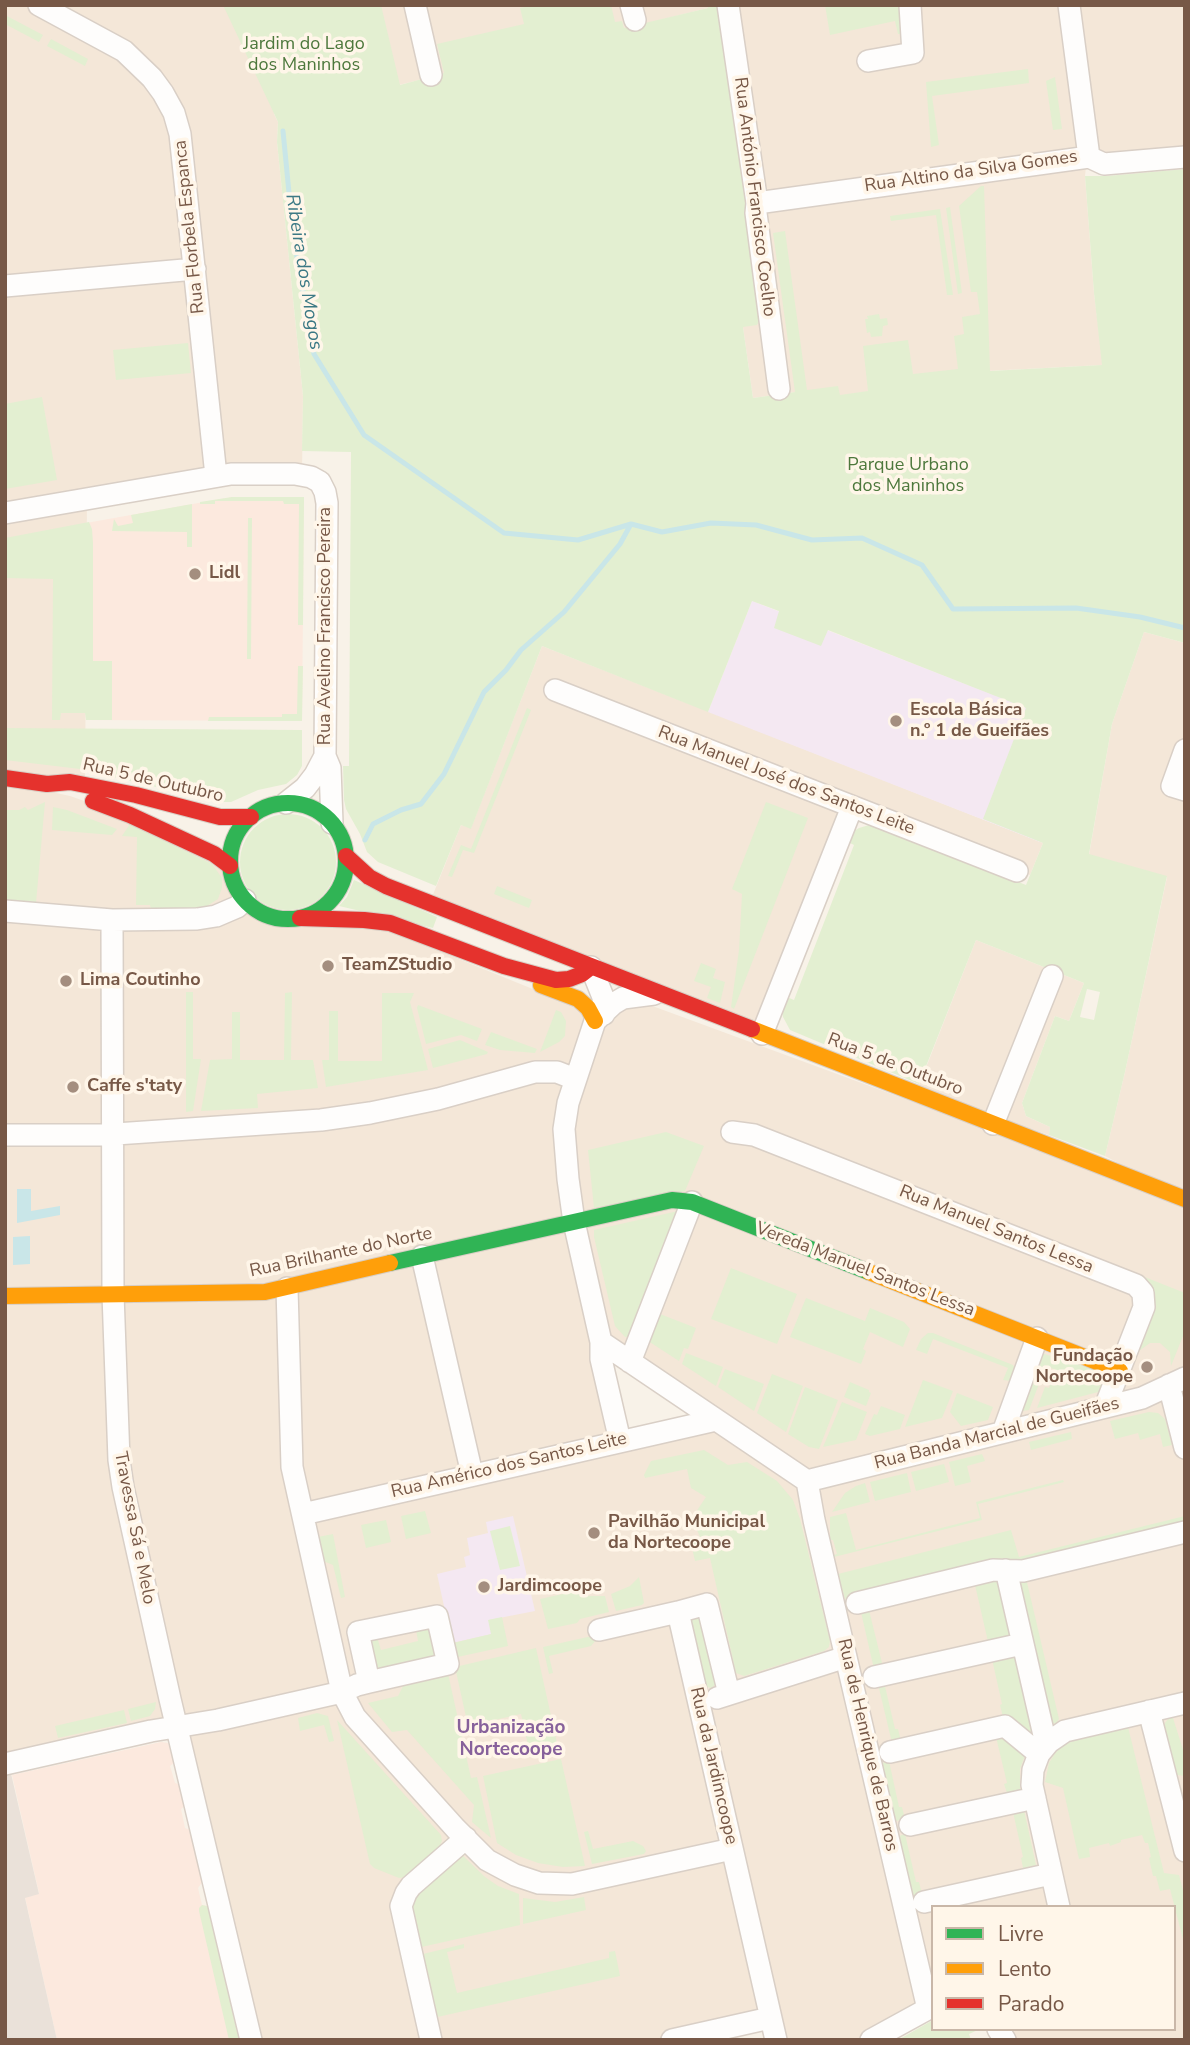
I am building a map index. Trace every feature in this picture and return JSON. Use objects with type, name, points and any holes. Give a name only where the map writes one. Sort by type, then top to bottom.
[{"type":"main road","name":"Rua 5 de Outubro","points":[[5,778],[47,784],[70,782],[136,795],[220,817],[251,817],[267,807],[286,803]]},
{"type":"main road","name":"Rua 5 de Outubro","points":[[47,784],[130,815],[214,854],[230,866]]},
{"type":"main road","points":[[286,803],[311,807],[332,822]]},
{"type":"main road","points":[[251,817],[238,830],[234,839],[230,866],[235,884],[254,909],[281,919],[390,923],[503,966],[578,999],[600,1017]]},
{"type":"main road","name":"Rua 5 de Outubro","points":[[332,822],[342,838],[346,856],[369,877],[386,886],[1185,1199]]},
{"type":"main road","points":[[293,918],[312,914],[332,898],[343,879],[346,856]]},
{"type":"main road","points":[[503,966],[556,979],[569,979],[591,967]]},
{"type":"main road","name":"Vereda Manuel Santos Lessa","points":[[574,1222],[664,1201],[692,1202],[1119,1371]]},
{"type":"main road","name":"Rua Brilhante do Norte","points":[[5,1296],[251,1293],[574,1222]]},
{"type":"street","name":"Rua Florbela Espanca","points":[[39,5],[124,51],[139,64],[163,93],[174,113],[180,134],[216,476]]},
{"type":"street","points":[[415,5],[431,75]]},
{"type":"street","name":"Rua António Francisco Coelho","points":[[729,5],[757,202],[756,213],[779,389]]},
{"type":"street","points":[[868,61],[913,52],[909,5]]},
{"type":"street","points":[[1069,5],[1089,157]]},
{"type":"street","name":"Rua Altino da Silva Gomes","points":[[757,202],[1089,157],[1104,164],[1185,157]]},
{"type":"street","points":[[5,286],[195,269]]},
{"type":"street","name":"Rua Avelino Francisco Pereira","points":[[5,513],[232,474],[295,474],[317,479],[323,485],[327,503],[325,756],[330,768],[332,822]]},
{"type":"street","name":"Rua Manuel José dos Santos Leite","points":[[555,690],[1017,872]]},
{"type":"street","points":[[1185,750],[1172,786],[1185,790]]},
{"type":"street","name":"Rua Avelino Francisco Pereira","points":[[286,803],[305,788],[325,756]]},
{"type":"street","points":[[762,1034],[852,807]]},
{"type":"street","points":[[5,911],[112,920],[207,918],[229,910],[245,900]]},
{"type":"street","name":"Travessa Sá e Melo","points":[[112,920],[113,1294],[119,1460],[177,1727],[251,2040]]},
{"type":"street","points":[[591,967],[603,997],[600,1017],[575,1079],[565,1118],[564,1138],[574,1222],[620,1441]]},
{"type":"street","points":[[993,1124],[1052,976]]},
{"type":"street","points":[[600,1017],[613,1004],[627,996],[662,994]]},
{"type":"street","points":[[5,1135],[101,1135],[347,1116],[438,1099],[535,1072],[557,1072],[575,1079]]},
{"type":"street","name":"Rua Manuel Santos Lessa","points":[[732,1132],[754,1135],[1136,1285],[1143,1293],[1144,1307],[1105,1407]]},
{"type":"street","points":[[630,1362],[692,1202]]},
{"type":"street","points":[[422,1256],[472,1474]]},
{"type":"street","points":[[287,1287],[292,1467],[342,1692],[355,1717],[487,1860],[525,1879],[551,1884],[581,1883],[732,1849]]},
{"type":"street","points":[[1003,1432],[1037,1338]]},
{"type":"street","points":[[601,1342],[807,1481]]},
{"type":"street","points":[[1177,1382],[1185,1448]]},
{"type":"street","name":"Rua Banda Marcial de Gueifães","points":[[807,1481],[1142,1398],[1177,1382]]},
{"type":"street","name":"Rua Américo dos Santos Leite","points":[[303,1514],[716,1420]]},
{"type":"street","name":"Rua de Henrique de Barros","points":[[807,1481],[930,2008]]},
{"type":"street","points":[[857,1603],[993,1570],[1023,1571],[1185,1532]]},
{"type":"street","points":[[1006,1570],[1043,1744],[1033,1770],[1032,1785],[1059,1905]]},
{"type":"street","name":"Rua da Jardimcoope","points":[[729,1694],[707,1604],[678,1612],[776,2040]]},
{"type":"street","points":[[599,1630],[678,1612]]},
{"type":"street","points":[[5,1764],[151,1731],[218,1720],[342,1692],[357,1685],[448,1664],[437,1616],[358,1632],[369,1682]]},
{"type":"street","points":[[874,1677],[1022,1644]]},
{"type":"street","points":[[699,1704],[846,1657]]},
{"type":"street","points":[[1043,1744],[1071,1729],[1185,1703]]},
{"type":"street","points":[[1149,1712],[1185,1851]]},
{"type":"street","points":[[890,1752],[1005,1726],[1043,1744]]},
{"type":"street","points":[[910,1825],[1035,1798]]},
{"type":"street","points":[[431,2040],[401,1906],[411,1886],[466,1838]]},
{"type":"street","points":[[924,1902],[1051,1874]]},
{"type":"street","points":[[872,2040],[930,2008]]},
{"type":"street","points":[[672,2040],[770,2018]]},
{"type":"shaded area","points":[[5,5],[1067,5],[1087,156],[1085,176],[1094,293],[1103,365],[986,371],[798,412],[795,392],[753,398],[743,327],[747,228],[750,228],[716,6],[274,114],[278,122],[277,142],[303,396],[302,473],[87,497],[85,786],[5,776]]},
{"type":"shaded area","points":[[1071,5],[1185,5],[1185,154],[1091,155]]},
{"type":"shaded area","name":"Lidl","points":[[232,497],[304,497],[302,721],[86,720],[86,523]]},
{"type":"shaded area","name":"Escola Básica n.º 1 de Gueifães","points":[[752,601],[1084,730],[1040,842],[708,712]]},
{"type":"shaded area","points":[[1144,632],[1185,643],[1185,1198],[1105,1156],[1167,877],[1089,855],[1112,724]]},
{"type":"shaded area","points":[[542,646],[1043,843],[1030,875],[850,805],[762,1032],[430,902],[461,825],[471,828]]},
{"type":"shaded area","points":[[5,782],[70,796],[122,814],[228,867],[232,884],[243,900],[222,912],[5,910]]},
{"type":"shaded area","points":[[248,908],[256,914],[282,921],[370,923],[587,1011],[574,1077],[560,1071],[390,1107],[113,1131],[113,921]]},
{"type":"shaded area","points":[[5,913],[111,922],[111,1293],[5,1294]]},
{"type":"shaded area","points":[[976,940],[1084,983],[1069,1021],[1055,1016],[1022,1103],[1026,1116],[1050,1127],[1049,1135],[916,1093]]},
{"type":"shaded area","points":[[628,997],[1185,1202],[1185,1376],[807,1478],[604,1341],[575,1220],[572,1092],[614,1005]]},
{"type":"shaded area","points":[[532,1075],[572,1080],[572,1221],[287,1286],[114,1293],[112,1134],[264,1127]]},
{"type":"shaded area","points":[[572,1225],[617,1439],[473,1471],[423,1258]]},
{"type":"shaded area","points":[[421,1258],[469,1472],[304,1512],[288,1290]]},
{"type":"shaded area","points":[[285,1290],[289,1449],[340,1691],[178,1725],[121,1460],[114,1296]]},
{"type":"shaded area","points":[[111,1296],[117,1460],[175,1725],[5,1763],[5,1298]]},
{"type":"shaded area","points":[[1168,1387],[1185,1454],[1185,1700],[1067,1727],[1033,1763],[1058,1905],[931,1905],[931,1997],[810,1483]]},
{"type":"shaded area","points":[[716,1422],[804,1483],[844,1656],[696,1702],[729,1845],[581,1880],[511,1872],[358,1717],[304,1515]]},
{"type":"shaded area","name":"Jardimcoope","points":[[513,1516],[535,1611],[489,1620],[492,1634],[452,1643],[437,1574],[466,1567],[464,1557],[470,1555],[467,1538],[488,1533],[486,1522]]},
{"type":"shaded area","points":[[846,1658],[925,2008],[867,2040],[778,2040],[700,1705]]},
{"type":"shaded area","points":[[341,1694],[462,1839],[410,1885],[430,2040],[252,2040],[179,1728]]},
{"type":"shaded area","points":[[1185,1705],[1185,1842],[1151,1713]]},
{"type":"shaded area","points":[[1148,1714],[1185,1855],[1185,2040],[1007,2040],[1002,2031],[1176,2031],[1176,1905],[1061,1905],[1034,1788],[1052,1742]]},
{"type":"shaded area","points":[[161,1742],[168,1743],[175,1762],[170,1766],[175,1783],[181,1785],[186,1805],[181,1809],[185,1828],[192,1833],[203,1881],[198,1888],[202,1905],[209,1910],[239,2040],[57,2040],[25,1897],[39,1893],[12,1775]]},
{"type":"shaded area","points":[[9,1765],[39,1894],[25,1898],[57,2040],[5,2040],[5,1766]]},
{"type":"shaded area","points":[[466,1840],[533,1884],[731,1850],[768,2017],[668,2040],[432,2040],[403,1910]]},
{"type":"green space","points":[[223,5],[381,5],[400,85],[444,73],[437,44],[524,24],[520,8],[534,5],[611,5],[615,22],[622,21],[624,28],[708,8],[708,5],[719,5],[751,227],[747,229],[760,319],[757,325],[743,327],[753,398],[795,392],[773,233],[785,231],[807,390],[838,386],[840,395],[868,391],[863,346],[908,340],[913,374],[958,369],[954,336],[964,334],[962,317],[980,314],[977,292],[971,292],[959,206],[981,186],[984,186],[990,371],[1102,365],[1085,176],[1185,169],[1185,643],[1144,632],[1112,724],[1089,854],[1167,876],[1105,1156],[1049,1135],[1050,1127],[1026,1116],[1022,1103],[1055,1016],[1069,1021],[1084,983],[976,940],[919,1084],[790,1030],[783,1017],[782,1011],[787,997],[794,1000],[854,845],[848,842],[859,828],[876,826],[1026,885],[1043,843],[983,819],[1026,708],[828,630],[821,646],[774,628],[779,611],[752,601],[708,712],[542,646],[471,829],[461,825],[436,886],[378,862],[367,852],[344,800],[343,766],[349,766],[351,452],[302,451],[303,396],[277,142],[278,122]],"holes":[[[1087,989],[1100,992],[1094,1020],[1080,1017]]]},
{"type":"green space","points":[[825,5],[901,5],[904,34],[898,34],[895,21],[830,35]]},
{"type":"green space","points":[[5,15],[43,35],[39,42],[5,24]]},
{"type":"green space","points":[[51,39],[88,59],[85,66],[47,46]]},
{"type":"green space","points":[[1028,69],[1029,83],[932,96],[939,145],[931,147],[926,82]]},
{"type":"green space","points":[[1055,77],[1062,129],[1053,130],[1046,81]]},
{"type":"green space","points":[[950,207],[962,293],[958,294],[946,208]]},
{"type":"green space","points":[[940,209],[953,295],[947,295],[936,215],[891,221],[890,216]]},
{"type":"green space","points":[[879,314],[880,319],[887,318],[888,325],[883,326],[882,336],[871,337],[870,332],[867,333],[865,319],[868,319],[867,316]]},
{"type":"green space","points":[[188,343],[191,373],[116,380],[113,350]]},
{"type":"green space","points":[[42,397],[57,480],[5,489],[5,404]]},
{"type":"green space","points":[[232,497],[304,497],[303,625],[298,625],[299,504],[284,504],[283,501],[215,501],[215,504],[200,504]]},
{"type":"green space","points":[[192,504],[192,547],[187,547],[187,532],[112,531],[114,519],[118,526],[133,523],[131,515]]},
{"type":"green space","points":[[248,518],[252,518],[251,659],[247,659]]},
{"type":"green space","points":[[89,522],[93,543],[93,661],[112,661],[112,720],[86,720],[85,713],[61,713],[60,720],[52,720],[53,579],[5,578],[5,538]]},
{"type":"green space","points":[[298,666],[303,666],[302,721],[208,721],[209,717],[282,717],[282,714],[297,714]]},
{"type":"green space","points":[[527,708],[531,710],[474,853],[463,850],[452,877],[448,876],[461,845],[471,849]]},
{"type":"green space","points":[[5,728],[302,730],[302,766],[297,775],[286,784],[258,790],[231,802],[220,802],[80,769],[5,760]]},
{"type":"green space","points":[[45,802],[36,903],[5,901],[5,810],[25,807],[28,810]]},
{"type":"green space","points":[[766,802],[808,818],[734,1009],[731,1007],[739,950],[742,894],[732,889]]},
{"type":"green space","points":[[53,807],[117,829],[112,835],[52,830]]},
{"type":"green space","points":[[288,814],[306,818],[322,828],[332,844],[336,862],[332,880],[322,896],[306,906],[288,910],[270,906],[254,896],[244,880],[240,862],[244,844],[254,828],[270,818]]},
{"type":"green space","points":[[130,824],[212,864],[222,878],[218,899],[199,908],[151,909],[150,905],[136,905],[137,837],[122,836]]},
{"type":"green space","points":[[354,880],[437,917],[433,928],[339,906],[347,897]]},
{"type":"green space","points":[[497,886],[532,900],[529,908],[494,894]]},
{"type":"green space","points":[[701,963],[716,969],[713,978],[725,982],[720,1003],[707,998],[711,987],[694,981]]},
{"type":"green space","points":[[186,992],[193,992],[193,1059],[201,1059],[193,1111],[186,1112]]},
{"type":"green space","points":[[292,992],[291,1060],[313,1060],[318,1088],[257,1094],[258,1108],[201,1111],[210,1060],[232,1059],[232,1012],[240,1012],[240,1060],[284,1060],[285,993]]},
{"type":"green space","points":[[382,993],[414,993],[410,1002],[428,1070],[326,1087],[322,1060],[329,1060],[329,1011],[338,1011],[338,1061],[382,1061]]},
{"type":"green space","points":[[418,1005],[482,1029],[477,1041],[461,1035],[426,1044]]},
{"type":"green space","points":[[556,1010],[561,1012],[566,1021],[565,1036],[540,1052]]},
{"type":"green space","points":[[491,1032],[537,1049],[535,1053],[500,1050],[485,1045]]},
{"type":"green space","points":[[460,1040],[488,1052],[433,1068],[428,1049]]},
{"type":"green space","points":[[666,1132],[704,1146],[685,1191],[594,1208],[588,1150]]},
{"type":"green space","points":[[678,1211],[629,1337],[625,1337],[615,1326],[594,1230]]},
{"type":"green space","points":[[731,1268],[797,1294],[777,1344],[711,1319]]},
{"type":"green space","points":[[1137,1274],[1185,1293],[1185,1331],[1171,1366],[1170,1352],[1160,1343],[1150,1343],[1139,1351],[1146,1335],[1143,1333]]},
{"type":"green space","points":[[663,1295],[667,1297],[660,1314],[696,1328],[688,1349],[684,1348],[679,1361],[645,1339]]},
{"type":"green space","points":[[806,1298],[865,1321],[870,1308],[904,1322],[910,1329],[903,1347],[870,1332],[863,1349],[866,1351],[861,1364],[790,1337]]},
{"type":"green space","points":[[928,1333],[1013,1365],[1017,1371],[1011,1381],[1003,1380],[1008,1368],[933,1339],[927,1354],[916,1350],[921,1339]]},
{"type":"green space","points":[[1038,1352],[1106,1373],[1102,1391],[1037,1408],[1045,1387],[1049,1388],[1056,1370],[1044,1365],[1036,1382],[1039,1384],[1029,1410],[1022,1411],[1020,1409]]},
{"type":"green space","points":[[686,1353],[723,1367],[716,1386],[682,1364]]},
{"type":"green space","points":[[725,1369],[764,1384],[754,1411],[718,1387]]},
{"type":"green space","points":[[772,1374],[803,1386],[786,1432],[757,1413]]},
{"type":"green space","points":[[923,1380],[953,1391],[942,1418],[905,1427]]},
{"type":"green space","points":[[850,1382],[871,1393],[866,1406],[844,1397]]},
{"type":"green space","points":[[805,1387],[838,1400],[819,1449],[809,1447],[788,1434]]},
{"type":"green space","points":[[957,1393],[993,1407],[988,1420],[961,1426],[950,1412]]},
{"type":"green space","points":[[842,1402],[867,1412],[856,1440],[823,1447]]},
{"type":"green space","points":[[881,1406],[905,1415],[900,1429],[870,1436],[865,1434],[874,1414],[877,1415]]},
{"type":"green space","points":[[1149,1412],[1158,1413],[1165,1419],[1172,1445],[1163,1447],[1160,1434],[1140,1440],[1138,1433],[1115,1439],[1110,1421]]},
{"type":"green space","points":[[1071,1432],[1072,1439],[1031,1450],[1029,1442]]},
{"type":"green space","points":[[704,1450],[728,1465],[747,1462],[777,1481],[793,1500],[830,1641],[829,1647],[824,1651],[744,1676],[736,1673],[710,1558],[695,1561],[690,1539],[700,1537],[692,1518],[706,1497],[691,1488],[687,1469],[645,1478],[644,1475],[651,1461]]},
{"type":"green space","points":[[982,1454],[985,1461],[967,1466],[971,1482],[955,1486],[949,1462]]},
{"type":"green space","points":[[944,1464],[949,1482],[916,1491],[911,1472]]},
{"type":"green space","points":[[907,1473],[911,1492],[875,1501],[870,1482]]},
{"type":"green space","points":[[1063,1480],[1064,1482],[978,1504],[982,1520],[834,1557],[837,1554],[833,1540],[830,1540],[830,1517],[846,1513],[856,1550],[980,1518],[976,1502]]},
{"type":"green space","points":[[865,1483],[870,1502],[832,1512],[845,1493]]},
{"type":"green space","points":[[425,1511],[431,1533],[406,1539],[401,1516]]},
{"type":"green space","points":[[1185,1516],[1185,1523],[1021,1563],[997,1562],[845,1599],[838,1574],[1011,1530],[1019,1557]]},
{"type":"green space","points":[[386,1520],[391,1542],[366,1548],[361,1525]]},
{"type":"green space","points":[[510,1526],[520,1566],[500,1570],[490,1531]]},
{"type":"green space","points":[[333,1534],[345,1597],[341,1598],[333,1565],[323,1561],[318,1537]]},
{"type":"green space","points":[[639,1577],[644,1603],[616,1611],[611,1594],[630,1586]]},
{"type":"green space","points":[[998,1578],[1014,1634],[989,1646],[975,1585]]},
{"type":"green space","points":[[1026,1578],[1059,1719],[1052,1724],[1016,1581]]},
{"type":"green space","points":[[572,1592],[605,1596],[609,1612],[548,1629],[540,1599]]},
{"type":"green space","points":[[868,1606],[883,1667],[874,1669],[860,1608]]},
{"type":"green space","points":[[699,1613],[716,1681],[711,1688],[704,1686],[689,1614]]},
{"type":"green space","points":[[502,1617],[508,1646],[453,1658],[453,1643],[491,1634],[488,1620]]},
{"type":"green space","points":[[433,1626],[440,1661],[372,1676],[364,1640],[377,1637],[381,1650],[418,1641],[416,1630]]},
{"type":"green space","points":[[592,1636],[596,1640],[591,1646],[549,1656],[553,1673],[549,1674],[543,1647]]},
{"type":"green space","points":[[536,1648],[559,1752],[531,1758],[521,1714],[468,1726],[455,1667]]},
{"type":"green space","points":[[1016,1652],[1033,1729],[1029,1733],[1003,1717],[992,1659]]},
{"type":"green space","points":[[447,1669],[471,1778],[477,1777],[491,1838],[472,1822],[474,1805],[407,1730],[392,1732],[368,1703],[398,1696],[407,1678]]},
{"type":"green space","points":[[884,1682],[895,1729],[898,1729],[901,1741],[892,1743],[878,1684]]},
{"type":"green space","points":[[156,1702],[150,1716],[131,1721],[128,1709]]},
{"type":"green space","points":[[124,1710],[127,1723],[58,1738],[55,1726]]},
{"type":"green space","points":[[317,1713],[328,1716],[334,1741],[329,1742],[324,1725],[300,1731],[298,1718]]},
{"type":"green space","points":[[1169,1718],[1173,1718],[1185,1756],[1185,1776],[1177,1775],[1165,1729]]},
{"type":"green space","points":[[337,1720],[441,1835],[439,1847],[406,1877],[399,1878],[370,1864]]},
{"type":"green space","points":[[1128,1727],[1164,1873],[1179,1875],[1185,1898],[1185,1947],[1170,1889],[1160,1891],[1156,1876],[1153,1876],[1148,1843],[1145,1843],[1142,1835],[1110,1846],[1109,1843],[1089,1848],[1090,1857],[1079,1859],[1063,1788],[1045,1782],[1049,1763],[1056,1752],[1065,1744]]},
{"type":"green space","points":[[1003,1732],[1026,1753],[1020,1769],[1020,1790],[1007,1793],[996,1737]]},
{"type":"green space","points":[[561,1759],[585,1866],[563,1867],[538,1863],[516,1855],[497,1843],[483,1776]]},
{"type":"green space","points":[[889,1761],[899,1807],[902,1807],[905,1819],[896,1821],[882,1763]]},
{"type":"green space","points":[[1024,1810],[1036,1865],[1023,1868],[1013,1812]]},
{"type":"green space","points":[[588,1831],[593,1849],[633,1841],[643,1846],[646,1851],[644,1854],[592,1864],[584,1832]]},
{"type":"green space","points":[[905,1834],[916,1882],[919,1882],[922,1894],[913,1896],[899,1836]]},
{"type":"green space","points":[[461,1854],[498,1886],[519,1894],[520,1925],[417,1948],[409,1912],[416,1892]]},
{"type":"green space","points":[[584,1897],[586,1910],[523,1924],[523,1898],[555,1902]]},
{"type":"green space","points":[[202,1905],[209,1910],[239,2040],[229,2040],[199,1911]]},
{"type":"green space","points":[[464,1944],[464,1948],[447,1952],[457,1993],[609,1958],[609,1952],[615,1951],[620,1976],[433,2018],[419,1955]]},
{"type":"green space","points":[[931,2021],[931,2031],[976,2031],[969,2034],[971,2040],[898,2040]]},
{"type":"water","points":[[17,1189],[31,1189],[31,1211],[60,1206],[60,1215],[17,1223]]},
{"type":"water","points":[[30,1236],[30,1264],[13,1265],[13,1237]]},
{"type":"waterway","name":"Ribeira dos Mogos","points":[[283,131],[293,234],[314,354],[364,435],[504,533],[578,540],[631,524],[662,532],[711,523],[756,525],[812,540],[862,538],[922,565],[953,609],[1076,608],[1140,617],[1185,628]]},
{"type":"waterway","points":[[365,840],[373,824],[401,810],[421,804],[444,774],[484,692],[521,650],[564,612],[620,544],[631,524]]},
{"type":"traffic: fast","points":[[288,803],[310,808],[329,820],[341,839],[346,861],[341,883],[329,902],[310,914],[288,919],[266,914],[247,902],[235,883],[230,861],[235,839],[247,820],[266,808],[288,803]]},
{"type":"traffic: fast","points":[[390,1263],[672,1200],[692,1202],[869,1272]]},
{"type":"traffic: slow","points":[[541,985],[578,999],[588,1008],[595,1021]]},
{"type":"traffic: slow","points":[[752,1029],[1185,1199]]},
{"type":"traffic: slow","points":[[5,1296],[265,1292],[390,1263]]},
{"type":"traffic: slow","points":[[869,1272],[1120,1371]]},
{"type":"traffic: jam","points":[[5,778],[47,784],[70,782],[136,795],[220,817],[251,817]]},
{"type":"traffic: jam","points":[[93,801],[214,854],[230,866]]},
{"type":"traffic: jam","points":[[346,856],[369,877],[386,886],[752,1029]]},
{"type":"traffic: jam","points":[[300,918],[390,923],[504,966],[556,980],[569,979],[591,967]]},
{"type":"place","name":"Lidl","points":[[195,574]]},
{"type":"place","name":"Escola Básica n.º 1 de Gueifães","points":[[896,721]]},
{"type":"place","name":"TeamZStudio","points":[[328,966]]},
{"type":"place","name":"Lima Coutinho","points":[[66,981]]},
{"type":"place","name":"Caffe s'taty","points":[[73,1087]]},
{"type":"place","name":"Fundação Nortecoope","points":[[1147,1367]]},
{"type":"place","name":"Pavilhão Municipal da Nortecoope","points":[[594,1533]]},
{"type":"place","name":"Jardimcoope","points":[[484,1587]]},
{"type":"district","name":"Urbanização Nortecoope","points":[[511,1739]]},
{"type":"park label","name":"Jardim do Lago dos Maninhos","points":[[304,55]]},
{"type":"park label","name":"Parque Urbano dos Maninhos","points":[[908,476]]}]
